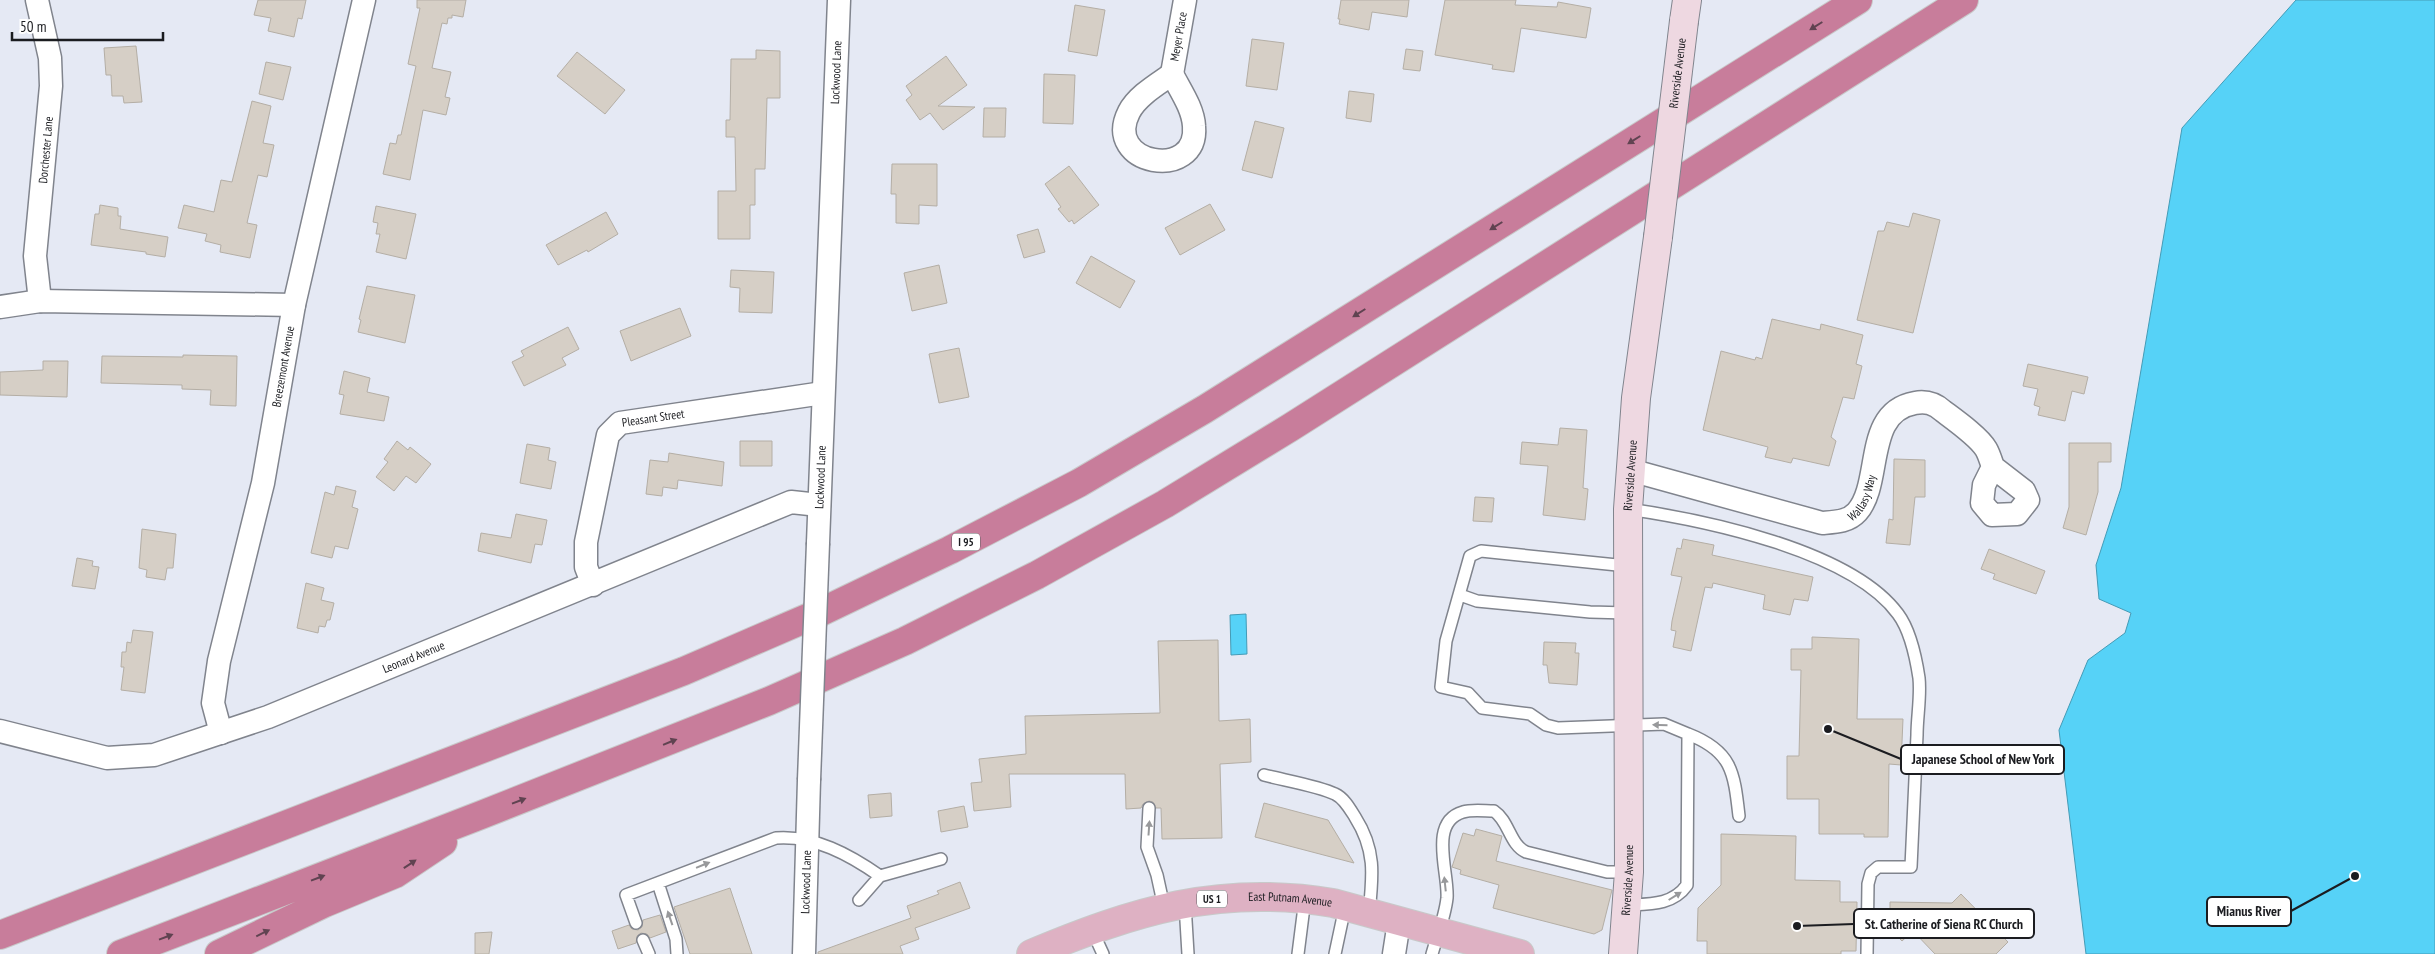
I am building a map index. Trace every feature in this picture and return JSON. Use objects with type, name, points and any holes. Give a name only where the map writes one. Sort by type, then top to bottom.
[{"type":"highway","name":"I 95","points":[[0,935],[684,671],[821,612],[950,550],[1079,483],[1197,414],[1858,0]]},
{"type":"highway","points":[[121,954],[702,729],[837,672],[979,604],[1102,540],[1181,494],[1355,387],[1964,0]]},
{"type":"highway","points":[[219,954],[325,903],[395,874],[481,816]]},
{"type":"main road","name":"East Putnam Avenue","points":[[1031,954],[1092,930],[1175,905],[1239,896],[1305,899],[1357,910],[1399,922],[1435,943],[1520,954]]},
{"type":"street","name":"Dorchester Lane","points":[[37,0],[50,58],[51,86],[35,256],[40,301]]},
{"type":"street","name":"Breezemont Avenue","points":[[221,733],[213,703],[219,661],[263,483],[294,305],[364,0]]},
{"type":"street","name":"Lockwood Lane","points":[[804,954],[808,780],[839,0]]},
{"type":"street","name":"Meyer Place","points":[[1172,74],[1185,0]]},
{"type":"street","name":"Riverside Avenue","points":[[1623,954],[1629,872],[1627,566],[1630,470],[1636,398],[1686,10]]},
{"type":"street","points":[[0,307],[40,301],[294,305]]},
{"type":"street","name":"Pleasant Street","points":[[593,585],[586,567],[586,542],[608,435],[620,424],[823,393]]},
{"type":"street","name":"Wallasy Way","points":[[1630,470],[1822,523],[1847,520],[1858,511],[1867,490],[1882,429],[1890,416],[1904,405],[1925,402],[1937,406],[1986,448],[1993,467]]},
{"type":"street","name":"Leonard Avenue","points":[[0,731],[107,758],[154,755],[268,718],[791,502],[819,504]]},
{"type":"street","points":[[1394,954],[1399,922]]},
{"type":"lane","points":[[1628,509],[1692,521],[1806,553],[1863,583],[1884,598],[1899,615],[1912,648],[1919,680],[1911,867],[1878,867],[1870,872],[1868,884],[1867,954]]},
{"type":"lane","points":[[1627,566],[1481,551],[1470,556],[1446,641],[1441,687],[1468,693],[1482,708],[1530,714],[1546,725],[1570,728],[1664,724],[1688,734],[1717,748],[1728,763],[1736,792],[1739,816]]},
{"type":"lane","points":[[1460,595],[1476,601],[1590,612],[1627,613]]},
{"type":"lane","points":[[1628,905],[1671,900],[1681,893],[1687,885],[1688,734]]},
{"type":"lane","points":[[1264,775],[1336,794],[1348,806],[1364,831],[1372,856],[1373,871],[1357,910],[1335,954]]},
{"type":"lane","points":[[1149,808],[1147,847],[1157,875],[1175,905],[1188,954]]},
{"type":"lane","points":[[1435,943],[1447,898],[1443,844],[1445,826],[1454,817],[1464,812],[1487,811],[1499,815],[1506,823],[1517,846],[1526,852],[1607,872],[1629,872]]},
{"type":"lane","points":[[636,923],[626,895],[776,838],[789,837],[807,841],[847,854],[880,876]]},
{"type":"lane","points":[[859,900],[880,876],[941,859]]},
{"type":"lane","points":[[658,883],[676,939],[677,954]]},
{"type":"lane","points":[[1298,954],[1305,899]]},
{"type":"lane","points":[[1092,930],[1103,954]]},
{"type":"lane","points":[[643,940],[648,954]]},
{"type":"water","points":[[2296,0],[2435,0],[2435,954],[2086,954],[2059,730],[2088,660],[2125,633],[2131,613],[2099,599],[2096,565],[2121,488],[2182,128]]},
{"type":"water","points":[[1246,614],[1247,654],[1231,655],[1230,615]]},
{"type":"building","points":[[258,0],[306,0],[302,19],[298,18],[294,37],[268,31],[271,18],[254,15]]},
{"type":"building","points":[[417,0],[466,0],[463,17],[452,15],[452,18],[448,18],[447,24],[442,23],[432,68],[451,72],[445,97],[450,98],[446,115],[423,110],[410,180],[383,174],[390,143],[396,144],[398,135],[401,135],[416,66],[408,64],[420,8],[417,8]]},
{"type":"building","points":[[1341,0],[1409,0],[1407,17],[1372,12],[1369,30],[1339,24]]},
{"type":"building","points":[[1445,0],[1516,0],[1515,5],[1557,7],[1558,2],[1591,8],[1586,38],[1521,28],[1514,72],[1492,69],[1493,65],[1435,55]]},
{"type":"building","points":[[1075,5],[1105,10],[1097,56],[1068,51]]},
{"type":"building","points":[[1252,39],[1284,43],[1277,90],[1246,86]]},
{"type":"building","points":[[136,46],[142,102],[124,103],[123,96],[112,96],[111,75],[106,75],[104,48]]},
{"type":"building","points":[[1406,49],[1423,51],[1420,71],[1403,69]]},
{"type":"building","points":[[756,50],[780,51],[780,98],[767,98],[765,169],[755,169],[755,205],[750,205],[750,239],[718,239],[718,191],[736,191],[735,137],[726,137],[726,120],[730,120],[731,59],[756,59]]},
{"type":"building","points":[[577,52],[625,90],[605,114],[557,76]]},
{"type":"building","points":[[946,56],[967,85],[938,106],[975,107],[943,130],[930,113],[920,120],[906,100],[912,95],[906,86]]},
{"type":"building","points":[[266,62],[291,67],[283,100],[259,94]]},
{"type":"building","points":[[1044,74],[1075,75],[1073,124],[1043,123]]},
{"type":"building","points":[[1349,91],[1374,94],[1371,122],[1346,118]]},
{"type":"building","points":[[252,101],[271,106],[263,143],[274,145],[267,177],[258,175],[247,223],[257,225],[250,258],[220,252],[221,245],[205,241],[207,234],[178,228],[184,205],[214,212],[221,180],[232,182]]},
{"type":"building","points":[[984,108],[1006,108],[1005,137],[983,137]]},
{"type":"building","points":[[1255,121],[1284,128],[1272,178],[1242,170]]},
{"type":"building","points":[[892,164],[937,164],[937,206],[919,205],[919,224],[896,223],[896,194],[891,194]]},
{"type":"building","points":[[1069,166],[1099,205],[1074,224],[1072,220],[1069,222],[1058,209],[1061,207],[1045,184]]},
{"type":"building","points":[[1210,204],[1225,230],[1180,255],[1165,228]]},
{"type":"building","points":[[100,205],[118,208],[118,216],[121,216],[120,229],[168,237],[165,257],[146,254],[146,252],[91,245],[95,214],[99,214]]},
{"type":"building","points":[[376,206],[416,214],[406,259],[376,252],[380,234],[376,234],[378,223],[373,222]]},
{"type":"building","points":[[606,212],[618,234],[588,252],[587,250],[558,265],[546,245]]},
{"type":"building","points":[[1913,213],[1940,220],[1913,333],[1857,320],[1878,231],[1884,231],[1887,222],[1909,227]]},
{"type":"building","points":[[1038,229],[1045,252],[1024,258],[1017,235]]},
{"type":"building","points":[[1091,256],[1135,281],[1120,308],[1076,283]]},
{"type":"building","points":[[939,265],[947,303],[912,311],[904,273]]},
{"type":"building","points":[[731,270],[774,272],[772,313],[739,312],[740,288],[730,287]]},
{"type":"building","points":[[367,286],[415,295],[405,343],[358,332],[361,320],[359,319]]},
{"type":"building","points":[[680,308],[691,336],[631,361],[620,331]]},
{"type":"building","points":[[1772,319],[1820,330],[1821,324],[1863,335],[1856,364],[1862,366],[1854,399],[1843,397],[1831,437],[1836,441],[1829,466],[1793,458],[1791,463],[1765,457],[1768,447],[1703,430],[1721,351],[1755,360],[1756,357],[1762,359]]},
{"type":"building","points":[[568,327],[579,349],[562,358],[566,365],[524,386],[512,362],[524,356],[521,351]]},
{"type":"building","points":[[959,348],[969,397],[939,403],[929,354]]},
{"type":"building","points":[[183,355],[237,356],[236,406],[210,405],[211,390],[182,389],[182,385],[101,383],[102,356],[183,357]]},
{"type":"building","points":[[43,361],[68,361],[67,397],[0,395],[0,372],[43,370]]},
{"type":"building","points":[[2028,364],[2088,377],[2084,394],[2072,391],[2065,421],[2038,415],[2040,407],[2034,405],[2038,389],[2023,386]]},
{"type":"building","points":[[344,371],[370,378],[367,392],[389,397],[384,421],[340,414],[344,395],[339,394]]},
{"type":"building","points":[[1560,428],[1587,430],[1583,488],[1588,489],[1585,520],[1543,515],[1548,466],[1520,464],[1522,442],[1558,445]]},
{"type":"building","points":[[397,441],[408,450],[410,447],[431,464],[416,483],[406,476],[394,491],[376,477],[388,462],[384,459]]},
{"type":"building","points":[[740,441],[772,441],[772,466],[740,466]]},
{"type":"building","points":[[2069,443],[2111,443],[2111,462],[2098,462],[2098,492],[2086,535],[2063,528],[2069,507]]},
{"type":"building","points":[[527,444],[550,448],[548,460],[556,462],[551,489],[520,483]]},
{"type":"building","points":[[669,453],[724,462],[722,486],[678,480],[677,489],[663,487],[662,496],[646,494],[650,460],[668,462]]},
{"type":"building","points":[[1894,459],[1925,460],[1925,497],[1915,497],[1910,545],[1886,543],[1889,519],[1893,520]]},
{"type":"building","points":[[336,486],[356,491],[352,507],[358,509],[348,549],[335,546],[332,558],[311,553],[325,492],[334,495]]},
{"type":"building","points":[[1475,497],[1494,498],[1492,522],[1473,521]]},
{"type":"building","points":[[516,514],[547,520],[542,545],[535,544],[531,563],[478,551],[481,533],[511,538]]},
{"type":"building","points":[[142,529],[176,534],[173,568],[167,568],[165,580],[146,577],[147,570],[139,568]]},
{"type":"building","points":[[1683,539],[1714,545],[1712,555],[1813,577],[1808,601],[1794,599],[1790,615],[1763,609],[1765,595],[1713,583],[1712,588],[1705,587],[1691,651],[1673,647],[1676,631],[1671,630],[1672,621],[1682,577],[1671,575],[1677,548],[1681,549]]},
{"type":"building","points":[[1989,549],[2045,571],[2036,594],[1993,579],[1995,574],[1981,569]]},
{"type":"building","points":[[77,558],[93,561],[92,566],[99,567],[95,589],[72,586]]},
{"type":"building","points":[[306,583],[324,588],[321,600],[334,603],[330,620],[327,620],[325,627],[319,626],[318,633],[297,628]]},
{"type":"building","points":[[133,630],[153,632],[145,693],[121,690],[124,667],[121,667],[122,652],[126,652],[127,642],[131,643]]},
{"type":"building","points":[[1812,637],[1859,639],[1857,719],[1903,719],[1901,765],[1889,764],[1888,837],[1864,837],[1864,834],[1819,834],[1819,799],[1787,799],[1787,756],[1799,756],[1801,670],[1791,670],[1791,649],[1812,649]]},
{"type":"building","points":[[1218,640],[1219,721],[1250,719],[1251,762],[1220,764],[1222,838],[1162,839],[1161,808],[1156,808],[1153,802],[1149,801],[1143,804],[1141,808],[1126,809],[1125,774],[1009,774],[1011,807],[974,811],[971,783],[982,782],[979,759],[1026,754],[1025,716],[1160,713],[1158,641]]},
{"type":"building","points":[[1544,642],[1576,643],[1575,653],[1579,653],[1577,685],[1549,683],[1547,665],[1543,665]]},
{"type":"building","points":[[891,793],[892,816],[870,818],[868,795]]},
{"type":"building","points":[[1264,803],[1328,820],[1354,863],[1255,837]]},
{"type":"building","points":[[964,806],[968,827],[941,832],[938,811]]},
{"type":"building","points":[[1476,829],[1502,836],[1496,861],[1612,890],[1602,930],[1594,934],[1493,908],[1499,885],[1460,874],[1461,870],[1452,867],[1463,833],[1474,836]]},
{"type":"building","points":[[1721,834],[1796,836],[1795,880],[1840,881],[1840,902],[1857,902],[1856,951],[1841,951],[1841,954],[1707,954],[1707,941],[1697,941],[1698,908],[1721,885]]},
{"type":"building","points":[[960,882],[970,908],[915,928],[919,939],[900,946],[903,954],[818,954],[818,952],[911,918],[907,906],[939,894],[937,891]]},
{"type":"building","points":[[730,888],[752,954],[690,954],[674,907]]},
{"type":"building","points":[[1961,894],[2008,942],[1996,954],[1935,954],[1913,931],[1902,941],[1890,929],[1890,902],[1952,903]]},
{"type":"building","points":[[660,915],[666,932],[650,938],[647,934],[641,933],[637,936],[636,943],[618,949],[612,931],[629,925],[632,929],[638,930],[642,927],[643,920]]},
{"type":"building","points":[[492,932],[489,954],[475,954],[475,933]]},
{"type":"place","name":"Japanese School of New York","points":[[1828,729]]},
{"type":"place","name":"Mianus River","points":[[2355,876]]},
{"type":"place","name":"St. Catherine of Siena RC Church","points":[[1797,926]]}]
